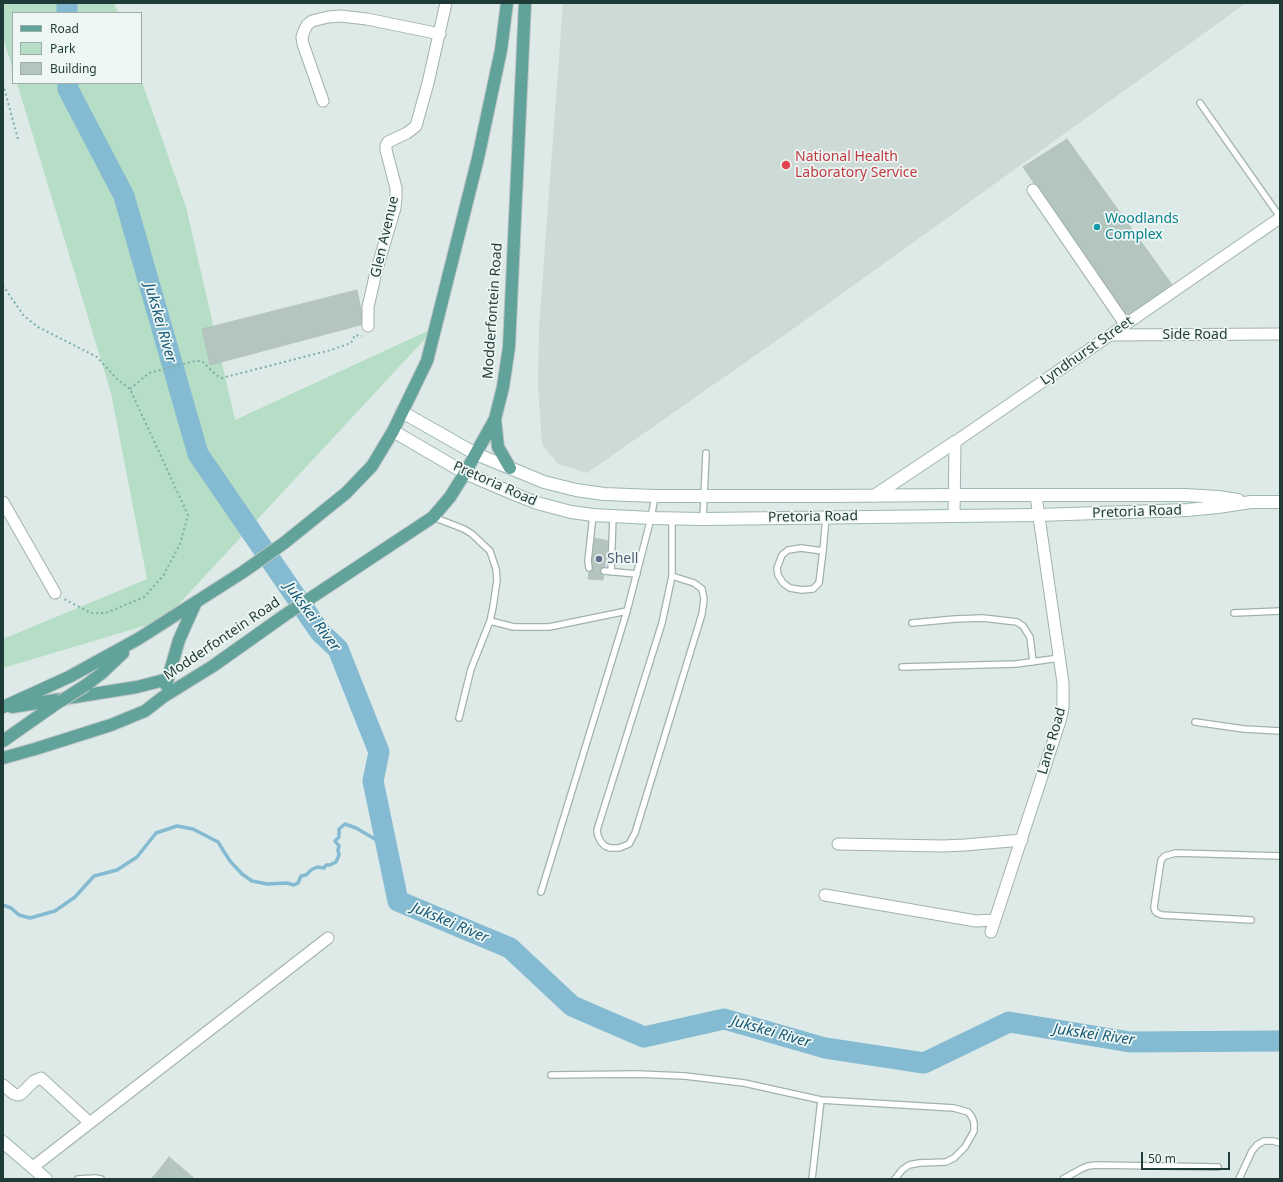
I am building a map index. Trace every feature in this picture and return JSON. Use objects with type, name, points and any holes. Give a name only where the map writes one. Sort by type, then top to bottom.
[{"type":"main road","points":[[3,708],[70,677],[138,639],[242,572],[284,543],[346,493],[372,466],[393,431],[427,361],[478,158],[501,50],[507,3]]},
{"type":"main road","name":"Modderfontein Road","points":[[3,758],[111,725],[145,711],[163,697],[213,666],[285,615],[433,517],[450,497],[476,454],[494,419],[503,387],[509,347],[525,3]]},
{"type":"main road","name":"Pretoria Road","points":[[402,412],[476,454],[544,482],[576,490],[604,494],[655,496],[1185,495],[1218,497],[1251,502]]},
{"type":"main road","points":[[494,419],[498,447],[510,468]]},
{"type":"main road","name":"Pretoria Road","points":[[393,431],[465,473],[537,504],[571,512],[593,515],[703,519],[954,516],[1186,510],[1251,502],[1280,502]]},
{"type":"main road","points":[[874,496],[955,442]]},
{"type":"main road","points":[[826,496],[826,517]]},
{"type":"main road","name":"Modderfontein Road","points":[[163,697],[179,640],[196,602]]},
{"type":"main road","points":[[3,742],[61,700],[86,685],[102,673],[138,639]]},
{"type":"main road","points":[[3,708],[137,686],[168,679]]},
{"type":"main road","points":[[3,1142],[46,1179]]},
{"type":"street","name":"Glen Avenue","points":[[368,326],[368,307],[376,272],[395,208],[396,188],[386,146],[388,142],[407,133],[416,126],[440,34],[446,3]]},
{"type":"street","points":[[323,101],[303,44],[302,37],[307,25],[312,21],[340,16],[360,18],[440,34]]},
{"type":"street","points":[[1033,190],[1125,324]]},
{"type":"street","name":"Lyndhurst Street","points":[[955,442],[1280,218]]},
{"type":"street","name":"Side Road","points":[[1111,335],[1280,334]]},
{"type":"street","points":[[954,516],[955,442]]},
{"type":"street","name":"Lane Road","points":[[991,932],[1060,721],[1064,696],[1060,658],[1036,496]]},
{"type":"street","points":[[3,502],[55,593]]},
{"type":"street","points":[[838,844],[965,846],[1022,840]]},
{"type":"street","points":[[825,895],[976,922],[995,920]]},
{"type":"street","points":[[33,1167],[89,1122],[328,938]]},
{"type":"street","points":[[3,1085],[14,1094],[18,1095],[21,1094],[34,1081],[41,1078],[89,1122]]},
{"type":"lane","points":[[1200,103],[1280,218]]},
{"type":"lane","points":[[703,519],[706,453]]},
{"type":"lane","points":[[541,892],[627,611],[651,518],[655,496]]},
{"type":"lane","points":[[590,568],[588,561],[593,515]]},
{"type":"lane","points":[[611,572],[613,516]]},
{"type":"lane","points":[[433,517],[464,529],[472,534],[490,551],[496,569],[497,580],[490,621],[470,669],[459,718]]},
{"type":"lane","points":[[823,551],[801,548],[788,550],[782,555],[777,568],[778,575],[783,583],[790,588],[802,590],[817,587],[819,583],[823,551],[826,517]]},
{"type":"lane","points":[[672,518],[672,576],[662,622],[597,830],[598,836],[605,846],[610,848],[625,846],[632,840],[702,614],[704,599],[702,590],[694,583],[672,576]]},
{"type":"lane","points":[[604,571],[637,574]]},
{"type":"lane","points":[[490,621],[514,627],[549,627],[627,611]]},
{"type":"lane","points":[[1234,613],[1280,612]]},
{"type":"lane","points":[[912,624],[955,619],[983,618],[1017,622],[1023,626],[1030,637],[1033,662]]},
{"type":"lane","points":[[902,667],[1016,664],[1060,658]]},
{"type":"lane","points":[[1195,722],[1244,729],[1280,731]]},
{"type":"lane","points":[[1251,920],[1162,915],[1157,913],[1154,907],[1161,860],[1164,856],[1176,853],[1280,856]]},
{"type":"lane","points":[[552,1075],[630,1074],[685,1076],[744,1083],[821,1100],[954,1108],[968,1112],[974,1123],[974,1131],[965,1147],[954,1158],[946,1162],[909,1165],[902,1170],[895,1179]]},
{"type":"lane","points":[[812,1179],[821,1100]]},
{"type":"lane","points":[[1239,1179],[1252,1151],[1257,1145],[1264,1141],[1280,1143]]},
{"type":"lane","points":[[1063,1179],[1081,1169],[1093,1166],[1218,1167]]},
{"type":"lane","points":[[78,1179],[100,1179]]},
{"type":"path","points":[[3,84],[18,139]]},
{"type":"path","points":[[3,285],[24,316],[38,327],[97,357],[117,379],[130,389],[188,515],[180,544],[163,576],[144,597],[126,606],[106,613],[91,613],[55,593]]},
{"type":"path","points":[[130,389],[149,373],[195,361],[202,361],[216,375],[222,378],[347,345],[351,343],[355,335],[362,336],[366,333],[368,326]]},
{"type":"shaded area","name":"National Health Laboratory Service","points":[[563,3],[1246,3],[786,334],[587,473],[558,464],[542,444],[538,386],[539,328]]},
{"type":"green space","points":[[3,3],[114,3],[118,12],[12,12],[12,67],[3,38]]},
{"type":"green space","points":[[142,82],[186,207],[235,420],[436,327],[164,620],[3,668],[3,639],[147,579],[111,393],[17,84],[142,84]]},
{"type":"building","name":"Woodlands Complex","points":[[1067,139],[1173,286],[1126,316],[1023,167]]},
{"type":"building","points":[[357,290],[364,324],[210,365],[202,329]]},
{"type":"building","points":[[594,538],[609,541],[603,580],[588,579]]},
{"type":"building","points":[[169,1157],[195,1179],[170,1179],[159,1170]]},
{"type":"building","points":[[159,1170],[170,1179],[151,1179]]},
{"type":"waterway","name":"Jukskei River","points":[[67,3],[67,12]]},
{"type":"waterway","name":"Jukskei River","points":[[68,84],[68,89],[124,196],[198,454],[320,632],[338,649],[379,752],[373,781],[398,901],[510,948],[572,1006],[644,1037],[724,1019],[825,1048],[924,1063],[1009,1022],[1130,1042],[1280,1041]]},
{"type":"waterway","points":[[3,905],[11,908],[19,915],[30,918],[55,911],[75,897],[94,876],[117,870],[137,857],[156,833],[177,826],[193,829],[218,842],[230,861],[242,874],[252,881],[267,884],[287,883],[294,885],[298,883],[301,876],[306,875],[311,870],[317,867],[324,868],[326,865],[336,862],[339,855],[339,846],[335,841],[339,837],[339,829],[345,824],[356,828],[387,846]]},
{"type":"place","name":"National Health Laboratory Service","points":[[786,165]]},
{"type":"place","name":"Woodlands Complex","points":[[1097,227]]},
{"type":"place","name":"Shell","points":[[599,559]]}]
